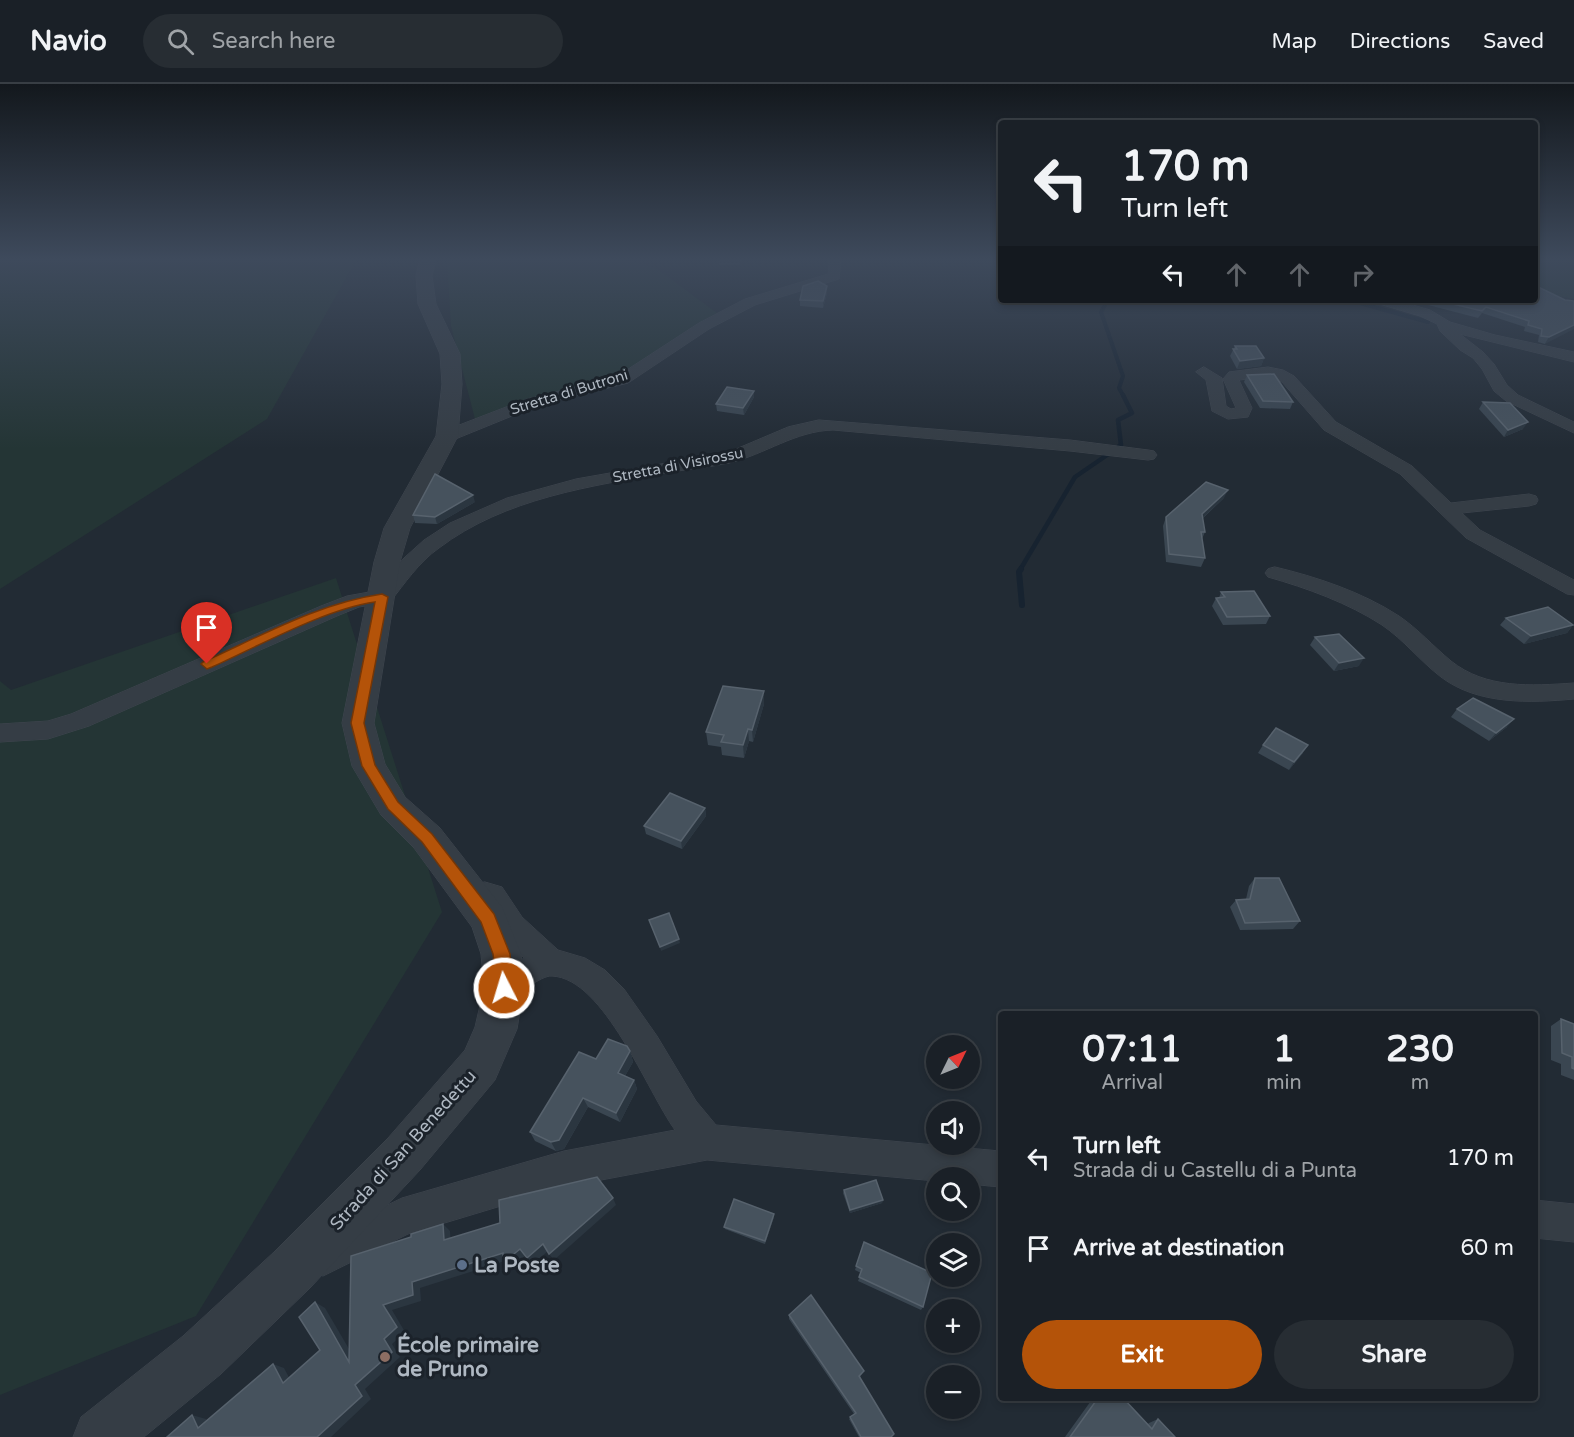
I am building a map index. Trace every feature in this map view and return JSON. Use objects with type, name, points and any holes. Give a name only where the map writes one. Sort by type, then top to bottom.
[{"type":"street","name":"Strada di San Benedettu","points":[[101,1437],[202,1355],[292,1270],[404,1154],[480,1065],[496,1029],[504,988],[501,954],[488,919],[427,838],[393,806],[369,766],[358,723],[387,562],[397,528],[447,436],[452,384],[450,354],[436,323]]},
{"type":"street","name":"Stretta di Butroni","points":[[447,436],[533,402],[622,380],[709,323]]},
{"type":"street","points":[[1444,324],[1492,339],[1574,357]]},
{"type":"street","points":[[1444,324],[1465,347],[1478,355],[1489,367],[1500,387],[1512,398],[1574,428]]},
{"type":"street","points":[[1204,372],[1214,378],[1218,408],[1228,414],[1242,413],[1244,408],[1231,379],[1235,375],[1278,373],[1288,379],[1330,426],[1406,470],[1473,534],[1574,589]]},
{"type":"street","name":"Stretta di Visirossu","points":[[382,597],[404,570],[431,544],[462,524],[488,512],[566,487],[734,457],[797,429],[816,424],[1004,441],[1090,446],[1148,455]]},
{"type":"street","points":[[1446,509],[1529,500]]},
{"type":"street","points":[[1275,573],[1297,578],[1376,612],[1399,627],[1453,673],[1469,683],[1495,690],[1574,691]]},
{"type":"street","points":[[0,733],[48,730],[80,720],[328,611],[355,601],[382,597]]},
{"type":"street","points":[[468,890],[492,896],[511,926],[550,962],[573,966],[589,977],[620,1008],[660,1068],[684,1114],[707,1142]]},
{"type":"street","points":[[504,988],[521,975],[550,962]]},
{"type":"street","points":[[292,1270],[402,1218],[564,1169],[707,1142],[998,1169]]},
{"type":"street","points":[[1538,1219],[1574,1223]]},
{"type":"shaded area","points":[[0,323],[321,323],[267,419],[0,589]]},
{"type":"shaded area","points":[[451,323],[701,323],[615,378],[523,401],[475,419]]},
{"type":"shaded area","points":[[336,578],[442,912],[196,1316],[0,1395],[0,681],[11,690]]},
{"type":"building","points":[[1528,323],[1574,323],[1549,337],[1541,336],[1542,329],[1528,325]]},
{"type":"building","points":[[1235,346],[1256,346],[1264,358],[1240,361],[1233,349],[1237,349]]},
{"type":"building","points":[[1274,374],[1293,402],[1263,401],[1247,375]]},
{"type":"building","points":[[727,387],[754,391],[743,408],[716,404]]},
{"type":"building","points":[[1483,402],[1510,403],[1528,422],[1508,430]]},
{"type":"building","points":[[435,474],[473,495],[435,517],[413,515]]},
{"type":"building","points":[[1206,482],[1228,490],[1202,514],[1205,532],[1201,532],[1205,558],[1169,554],[1166,517]]},
{"type":"building","points":[[1254,591],[1270,616],[1227,617],[1216,598],[1225,597],[1221,592]]},
{"type":"building","points":[[1548,607],[1573,625],[1531,636],[1506,618]]},
{"type":"building","points":[[1339,634],[1364,658],[1339,663],[1315,637]]},
{"type":"building","points":[[723,686],[764,691],[752,730],[748,729],[743,745],[721,742],[724,735],[706,732]]},
{"type":"building","points":[[1473,698],[1514,719],[1496,733],[1457,709]]},
{"type":"building","points":[[1276,728],[1308,745],[1294,762],[1263,745]]},
{"type":"building","points":[[670,793],[705,808],[681,841],[644,826]]},
{"type":"building","points":[[1255,878],[1279,878],[1300,921],[1245,923],[1236,900],[1250,899]]},
{"type":"building","points":[[669,913],[679,939],[660,947],[649,920]]},
{"type":"building","points":[[1561,1019],[1574,1024],[1574,1069],[1572,1068],[1572,1057],[1562,1053]]},
{"type":"building","points":[[608,1039],[627,1046],[630,1051],[618,1073],[634,1080],[616,1113],[583,1098],[559,1140],[551,1142],[530,1132],[579,1052],[596,1059]]},
{"type":"building","points":[[597,1177],[613,1198],[549,1254],[543,1244],[527,1258],[520,1249],[503,1263],[503,1253],[412,1282],[413,1295],[383,1305],[397,1327],[384,1339],[392,1352],[355,1385],[362,1396],[317,1437],[167,1437],[192,1415],[198,1428],[273,1364],[283,1383],[320,1350],[299,1317],[315,1302],[349,1362],[351,1256],[443,1224],[444,1240],[500,1223],[499,1200]]},
{"type":"building","points":[[876,1180],[883,1200],[850,1210],[844,1190]]},
{"type":"building","points":[[734,1199],[774,1214],[765,1241],[724,1227]]},
{"type":"building","points":[[864,1242],[926,1270],[926,1287],[928,1287],[923,1307],[859,1277],[862,1269],[856,1266]]},
{"type":"building","points":[[811,1295],[864,1371],[859,1376],[894,1434],[891,1437],[861,1437],[850,1417],[856,1413],[789,1315]]},
{"type":"building","points":[[1096,1401],[1126,1401],[1152,1429],[1158,1419],[1175,1437],[1070,1437]]},
{"type":"waterway","points":[[1105,323],[1123,376],[1119,388],[1124,397]]},
{"type":"waterway","points":[[1119,446],[1121,445],[1118,420],[1132,413],[1124,397]]},
{"type":"waterway","points":[[1020,570],[1075,477],[1110,453]]},
{"type":"waterway","points":[[1021,569],[1019,572],[1022,605]]},
{"type":"place","name":"La Poste","points":[[462,1265]]},
{"type":"place","name":"École primaire de Pruno","points":[[385,1357]]},
{"type":"route","points":[[207,664],[328,611],[355,601],[382,597],[358,723],[369,766],[393,806],[427,838],[488,919],[501,954],[504,988]]}]
